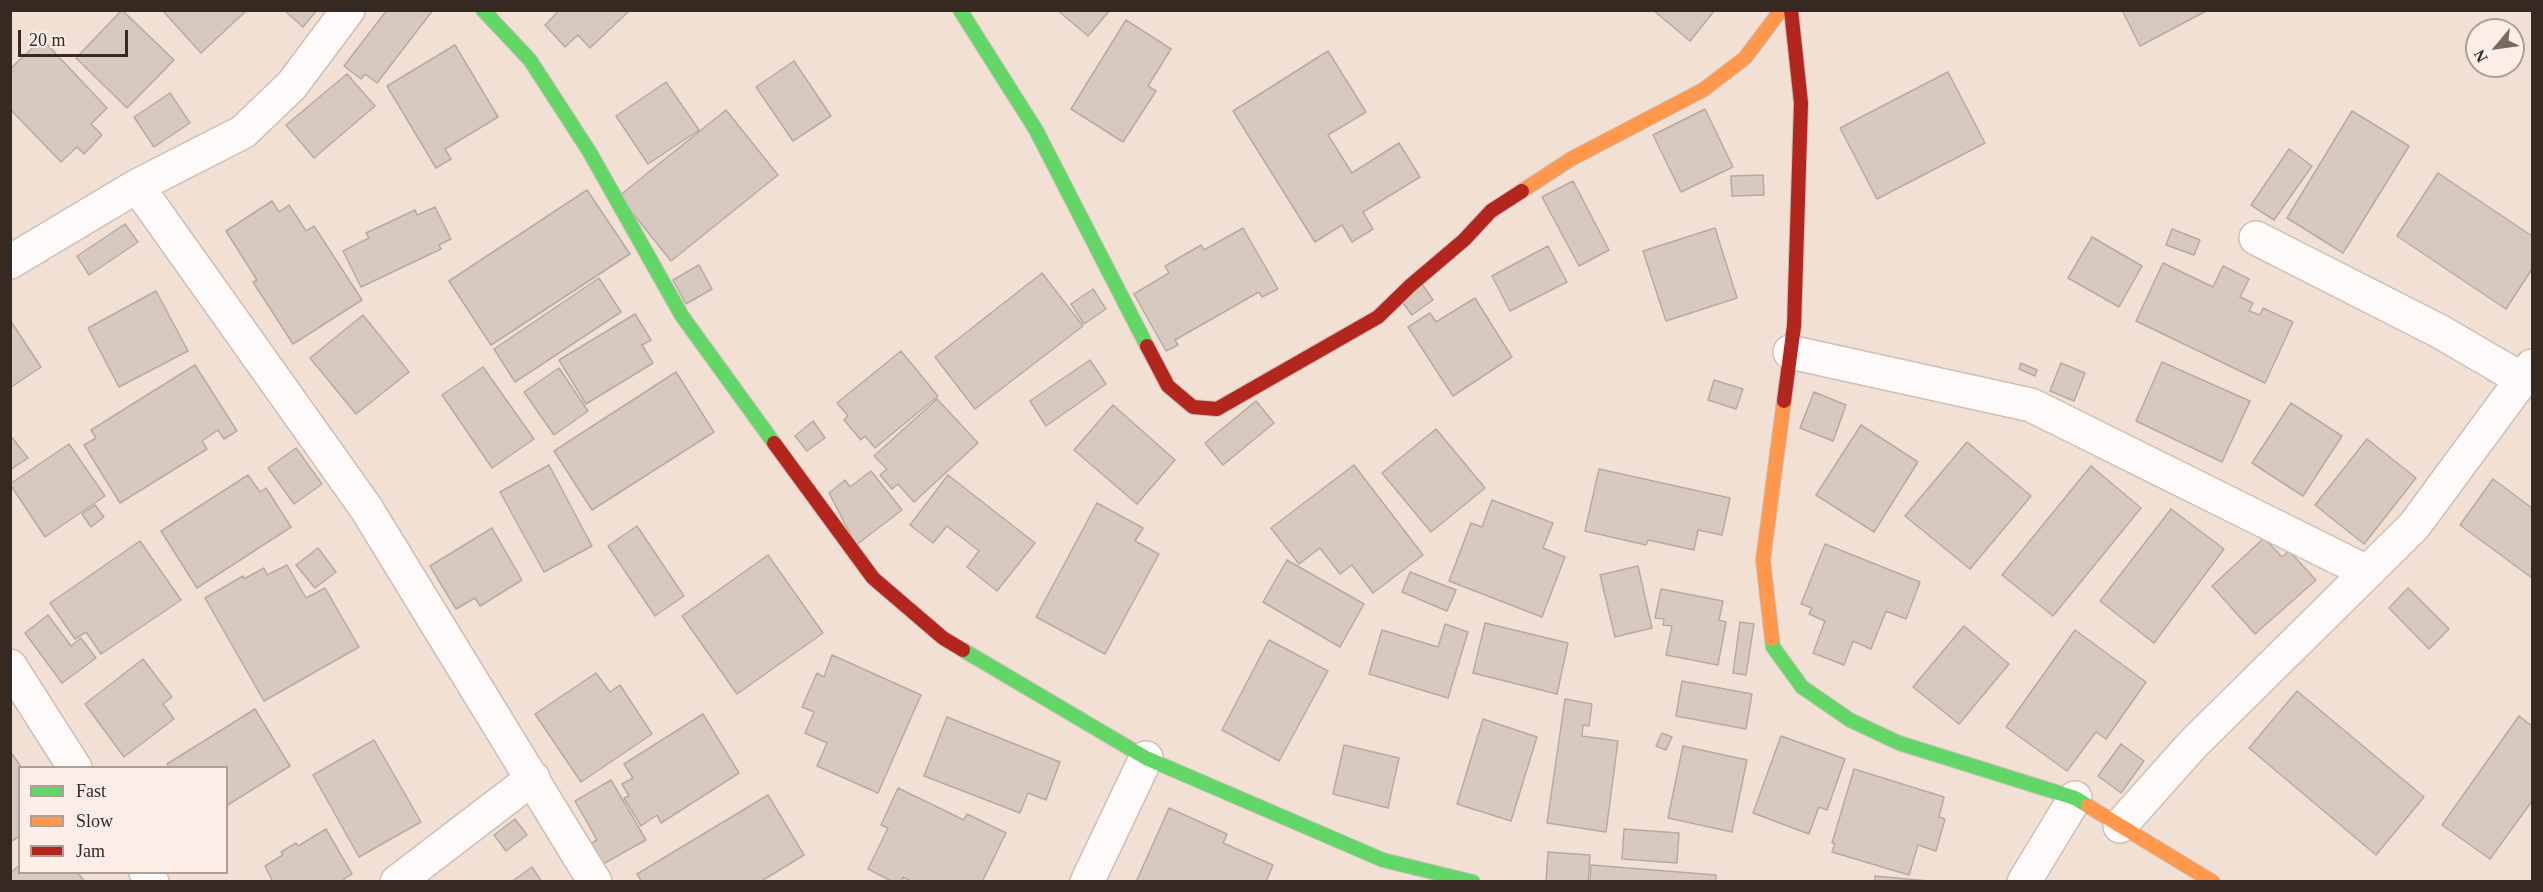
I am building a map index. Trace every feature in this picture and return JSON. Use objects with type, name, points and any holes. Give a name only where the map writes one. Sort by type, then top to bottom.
[{"type":"street","points":[[10,262],[137,186],[243,132],[292,85],[348,10]]},
{"type":"street","points":[[483,10],[530,60],[589,151],[682,316],[873,578],[943,638],[1146,758],[1383,860],[1473,882]]},
{"type":"street","points":[[960,10],[1036,130],[1168,386],[1193,407],[1217,409],[1378,317],[1501,204],[1571,159],[1703,90],[1745,58],[1780,10]]},
{"type":"street","points":[[1791,10],[1801,103],[1794,326],[1763,560],[1773,647],[1802,687],[1850,720],[1899,743],[2075,798],[2213,882]]},
{"type":"street","points":[[137,186],[366,508],[595,882]]},
{"type":"street","points":[[2120,826],[2193,744],[2414,526],[2528,373],[2439,331],[2256,238]]},
{"type":"street","points":[[1790,352],[2031,405],[2367,572]]},
{"type":"street","points":[[10,666],[74,766]]},
{"type":"street","points":[[1087,882],[1146,758]]},
{"type":"street","points":[[397,882],[532,778]]},
{"type":"street","points":[[2024,882],[2075,798]]},
{"type":"building","points":[[122,10],[174,60],[127,108],[76,58]]},
{"type":"building","points":[[162,10],[247,10],[201,53]]},
{"type":"building","points":[[284,10],[317,10],[303,27]]},
{"type":"building","points":[[387,10],[433,10],[377,83],[365,74],[361,79],[344,66]]},
{"type":"building","points":[[555,10],[630,10],[590,48],[578,35],[565,47],[545,25],[557,13]]},
{"type":"building","points":[[1057,10],[1110,10],[1088,36]]},
{"type":"building","points":[[1653,10],[1715,10],[1690,41]]},
{"type":"building","points":[[2122,10],[2208,10],[2140,46]]},
{"type":"building","points":[[1126,20],[1171,49],[1148,86],[1156,91],[1123,142],[1071,109]]},
{"type":"building","points":[[42,39],[107,108],[91,124],[102,135],[84,154],[77,147],[61,162],[10,109],[10,69]]},
{"type":"building","points":[[455,45],[498,117],[445,149],[451,159],[436,168],[387,86]]},
{"type":"building","points":[[1328,51],[1366,112],[1328,135],[1352,173],[1399,143],[1420,177],[1363,212],[1373,229],[1352,242],[1342,225],[1315,242],[1233,111]]},
{"type":"building","points":[[794,61],[831,116],[793,141],[756,87]]},
{"type":"building","points":[[1948,72],[1985,143],[1877,199],[1840,128]]},
{"type":"building","points":[[347,74],[375,106],[314,158],[286,125]]},
{"type":"building","points":[[666,82],[699,130],[648,164],[616,116]]},
{"type":"building","points":[[170,93],[190,123],[154,147],[134,117]]},
{"type":"building","points":[[1705,109],[1733,167],[1681,192],[1653,135]]},
{"type":"building","points":[[726,110],[778,175],[671,261],[619,196]]},
{"type":"building","points":[[2352,111],[2409,146],[2343,253],[2287,218]]},
{"type":"building","points":[[2289,149],[2312,166],[2274,220],[2251,205]]},
{"type":"building","points":[[2438,173],[2532,236],[2532,269],[2506,309],[2397,236]]},
{"type":"building","points":[[1763,175],[1764,195],[1732,196],[1731,176]]},
{"type":"building","points":[[1573,181],[1609,250],[1579,266],[1542,197]]},
{"type":"building","points":[[587,190],[630,254],[491,345],[449,281]]},
{"type":"building","points":[[272,201],[279,212],[289,205],[306,231],[314,226],[362,300],[293,344],[253,282],[257,280],[226,231]]},
{"type":"building","points":[[435,207],[451,239],[439,245],[441,249],[361,287],[343,251],[369,238],[366,233],[415,210],[417,215]]},
{"type":"building","points":[[125,224],[138,242],[89,275],[77,256]]},
{"type":"building","points":[[1243,228],[1278,289],[1262,297],[1259,292],[1175,340],[1178,345],[1166,351],[1134,294],[1169,273],[1165,266],[1201,245],[1204,250]]},
{"type":"building","points":[[1715,228],[1737,298],[1666,321],[1643,251]]},
{"type":"building","points":[[2172,229],[2200,240],[2194,255],[2166,245]]},
{"type":"building","points":[[2092,237],[2142,266],[2119,307],[2068,278]]},
{"type":"building","points":[[1548,246],[1567,282],[1510,311],[1492,276]]},
{"type":"building","points":[[2163,263],[2213,287],[2223,266],[2249,279],[2240,297],[2253,303],[2249,311],[2260,315],[2263,308],[2293,322],[2265,383],[2136,321]]},
{"type":"building","points":[[699,265],[712,289],[686,304],[673,280]]},
{"type":"building","points":[[1042,273],[1083,326],[975,409],[935,357]]},
{"type":"building","points":[[599,278],[621,312],[515,382],[494,349]]},
{"type":"building","points":[[1422,284],[1433,300],[1412,315],[1400,299]]},
{"type":"building","points":[[1093,289],[1106,309],[1084,324],[1071,304]]},
{"type":"building","points":[[156,291],[188,351],[119,387],[88,328]]},
{"type":"building","points":[[1475,298],[1512,357],[1453,396],[1408,327],[1430,313],[1436,322]]},
{"type":"building","points":[[635,314],[651,340],[642,345],[653,363],[586,404],[559,360]]},
{"type":"building","points":[[363,315],[409,372],[356,414],[310,358]]},
{"type":"building","points":[[10,320],[41,367],[10,388]]},
{"type":"building","points":[[901,351],[938,396],[875,448],[865,436],[861,440],[844,420],[848,416],[837,403]]},
{"type":"building","points":[[1090,360],[1106,384],[1046,426],[1030,401]]},
{"type":"building","points":[[2162,362],[2250,401],[2222,462],[2136,421]]},
{"type":"building","points":[[2021,363],[2037,370],[2035,376],[2019,369]]},
{"type":"building","points":[[2061,363],[2085,373],[2074,401],[2050,391]]},
{"type":"building","points":[[195,365],[237,431],[224,439],[218,430],[202,441],[207,449],[120,503],[84,445],[96,438],[91,430]]},
{"type":"building","points":[[483,367],[534,439],[492,468],[442,395]]},
{"type":"building","points":[[559,368],[588,411],[554,435],[524,392]]},
{"type":"building","points":[[676,372],[714,432],[592,510],[554,451]]},
{"type":"building","points":[[1714,380],[1743,389],[1736,409],[1708,400]]},
{"type":"building","points":[[1814,392],[1846,405],[1833,441],[1800,428]]},
{"type":"building","points":[[937,399],[978,443],[914,502],[898,484],[892,489],[880,475],[887,469],[874,456]]},
{"type":"building","points":[[1256,401],[1274,423],[1223,465],[1205,443]]},
{"type":"building","points":[[2291,403],[2342,436],[2303,496],[2252,463]]},
{"type":"building","points":[[1113,405],[1175,460],[1137,504],[1074,450]]},
{"type":"building","points":[[813,421],[825,438],[807,451],[795,436]]},
{"type":"building","points":[[1861,425],[1918,462],[1874,532],[1816,495]]},
{"type":"building","points":[[1436,429],[1485,488],[1431,532],[1382,473]]},
{"type":"building","points":[[10,435],[28,458],[10,470]]},
{"type":"building","points":[[2367,439],[2416,478],[2364,544],[2315,505]]},
{"type":"building","points":[[1967,442],[2031,496],[1970,569],[1905,516]]},
{"type":"building","points":[[69,444],[105,496],[45,537],[10,484]]},
{"type":"building","points":[[296,448],[322,484],[294,504],[268,468]]},
{"type":"building","points":[[549,465],[592,546],[544,572],[500,492]]},
{"type":"building","points":[[1354,465],[1423,555],[1373,593],[1352,565],[1340,574],[1320,548],[1299,564],[1271,528]]},
{"type":"building","points":[[2091,466],[2141,508],[2053,616],[2002,575]]},
{"type":"building","points":[[1599,469],[1730,498],[1722,535],[1698,530],[1694,550],[1648,540],[1646,545],[1585,531]]},
{"type":"building","points":[[871,471],[902,510],[856,545],[829,493],[845,480],[850,487]]},
{"type":"building","points":[[248,475],[260,492],[266,488],[291,527],[197,588],[161,531]]},
{"type":"building","points":[[948,475],[1035,543],[997,591],[967,567],[979,551],[947,526],[933,543],[910,525]]},
{"type":"building","points":[[2493,479],[2532,508],[2532,578],[2460,525]]},
{"type":"building","points":[[1492,500],[1553,523],[1543,548],[1565,557],[1542,617],[1449,581],[1471,523],[1482,527]]},
{"type":"building","points":[[1097,503],[1143,528],[1135,541],[1159,554],[1105,654],[1036,617]]},
{"type":"building","points":[[95,505],[104,517],[91,527],[82,514]]},
{"type":"building","points":[[2171,509],[2224,549],[2154,643],[2100,601]]},
{"type":"building","points":[[637,526],[684,596],[655,616],[608,546]]},
{"type":"building","points":[[492,528],[522,580],[480,606],[475,598],[456,609],[430,566]]},
{"type":"building","points":[[2264,538],[2282,557],[2289,551],[2316,580],[2255,634],[2212,586]]},
{"type":"building","points":[[140,541],[181,600],[101,654],[86,632],[75,639],[50,603]]},
{"type":"building","points":[[1825,544],[1920,582],[1906,619],[1886,611],[1871,649],[1853,641],[1844,665],[1813,653],[1825,621],[1809,614],[1812,608],[1801,604]]},
{"type":"building","points":[[318,548],[336,572],[315,588],[296,565]]},
{"type":"building","points":[[768,555],[823,633],[737,694],[682,616]]},
{"type":"building","points":[[1287,560],[1364,604],[1340,647],[1263,602]]},
{"type":"building","points":[[287,565],[306,598],[325,588],[359,647],[264,701],[205,598],[243,576],[244,579],[264,568],[267,575]]},
{"type":"building","points":[[1638,566],[1652,628],[1615,637],[1600,575]]},
{"type":"building","points":[[1410,572],[1456,590],[1447,611],[1402,592]]},
{"type":"building","points":[[2408,588],[2449,629],[2429,649],[2389,608]]},
{"type":"building","points":[[1661,589],[1723,601],[1719,620],[1726,622],[1718,665],[1666,655],[1672,626],[1663,625],[1664,619],[1655,618]]},
{"type":"building","points":[[48,615],[71,646],[81,638],[96,658],[62,683],[25,633]]},
{"type":"building","points":[[1740,622],[1754,624],[1746,675],[1733,673]]},
{"type":"building","points":[[1485,623],[1568,643],[1557,694],[1473,673]]},
{"type":"building","points":[[1445,624],[1468,632],[1448,698],[1369,674],[1382,630],[1438,647]]},
{"type":"building","points":[[1964,626],[2009,664],[1959,724],[1913,687]]},
{"type":"building","points":[[2075,630],[2146,682],[2106,739],[2096,732],[2067,771],[2006,727]]},
{"type":"building","points":[[1269,640],[1328,671],[1279,761],[1222,730]]},
{"type":"building","points":[[832,655],[921,695],[878,793],[817,766],[827,743],[805,733],[814,712],[802,707],[817,673],[824,677]]},
{"type":"building","points":[[143,659],[172,697],[163,704],[174,719],[124,757],[85,704]]},
{"type":"building","points":[[596,673],[610,692],[620,685],[652,734],[581,782],[535,714]]},
{"type":"building","points":[[1682,681],[1752,694],[1746,729],[1676,716]]},
{"type":"building","points":[[2297,691],[2424,797],[2376,855],[2249,748]]},
{"type":"building","points":[[1565,699],[1592,704],[1589,726],[1583,725],[1582,736],[1618,741],[1606,832],[1547,823]]},
{"type":"building","points":[[255,709],[290,766],[228,805],[228,766],[168,766],[167,764]]},
{"type":"building","points":[[703,714],[739,773],[661,823],[657,815],[641,826],[624,798],[629,796],[622,784],[633,778],[624,764]]},
{"type":"building","points":[[2519,716],[2532,726],[2532,801],[2490,859],[2442,825]]},
{"type":"building","points":[[947,717],[1060,762],[1046,800],[1028,793],[1020,813],[924,776]]},
{"type":"building","points":[[1483,719],[1537,737],[1511,821],[1457,804]]},
{"type":"building","points":[[1662,733],[1672,737],[1666,750],[1656,746]]},
{"type":"building","points":[[1781,736],[1845,759],[1827,810],[1819,807],[1809,834],[1753,813]]},
{"type":"building","points":[[374,740],[421,822],[359,857],[313,775]]},
{"type":"building","points":[[2121,744],[2144,761],[2121,793],[2098,776]]},
{"type":"building","points":[[1344,745],[1399,758],[1388,808],[1333,794]]},
{"type":"building","points":[[1683,746],[1747,760],[1732,832],[1668,818]]},
{"type":"building","points":[[10,751],[21,766],[18,766],[18,837],[10,842]]},
{"type":"building","points":[[1854,769],[1944,797],[1939,817],[1945,819],[1936,851],[1918,845],[1909,875],[1832,852],[1835,844],[1832,843]]},
{"type":"building","points":[[611,780],[646,840],[594,869],[582,849],[597,840],[575,801]]},
{"type":"building","points":[[898,788],[964,820],[967,814],[1006,833],[982,882],[912,882],[903,877],[901,882],[893,882],[868,869],[888,828],[881,825]]},
{"type":"building","points":[[768,795],[804,855],[760,882],[642,882],[637,874]]},
{"type":"building","points":[[1169,808],[1227,834],[1223,843],[1273,865],[1266,882],[1136,882]]},
{"type":"building","points":[[515,819],[527,835],[506,851],[494,835]]},
{"type":"building","points":[[326,829],[352,874],[340,882],[273,882],[265,866],[283,855],[281,852],[296,843],[298,846]]},
{"type":"building","points":[[1624,829],[1679,833],[1677,863],[1622,859]]},
{"type":"building","points":[[1548,852],[1590,855],[1588,882],[1546,882]]},
{"type":"building","points":[[1591,865],[1716,875],[1716,882],[1590,882]]},
{"type":"building","points":[[18,867],[18,874],[79,874],[85,882],[10,882],[10,873]]},
{"type":"building","points":[[532,867],[542,882],[511,882]]},
{"type":"building","points":[[1875,876],[1940,882],[1875,882]]},
{"type":"traffic: fast","points":[[483,10],[530,60],[589,151],[682,316],[774,443]]},
{"type":"traffic: fast","points":[[960,10],[1036,130],[1147,346]]},
{"type":"traffic: fast","points":[[1772,639],[1773,647],[1802,687],[1850,720],[1899,743],[2075,798],[2088,806]]},
{"type":"traffic: fast","points":[[963,650],[1146,758],[1383,860],[1473,882]]},
{"type":"traffic: slow","points":[[1522,191],[1571,159],[1703,90],[1745,58],[1781,10]]},
{"type":"traffic: slow","points":[[1772,639],[1763,560],[1784,401]]},
{"type":"traffic: slow","points":[[2088,806],[2213,882]]},
{"type":"traffic: jam","points":[[1784,401],[1794,326],[1801,103],[1791,10]]},
{"type":"traffic: jam","points":[[1147,346],[1168,386],[1193,407],[1217,409],[1378,317],[1411,285],[1464,240],[1491,211],[1522,191]]},
{"type":"traffic: jam","points":[[774,443],[873,578],[943,638],[963,650]]}]
